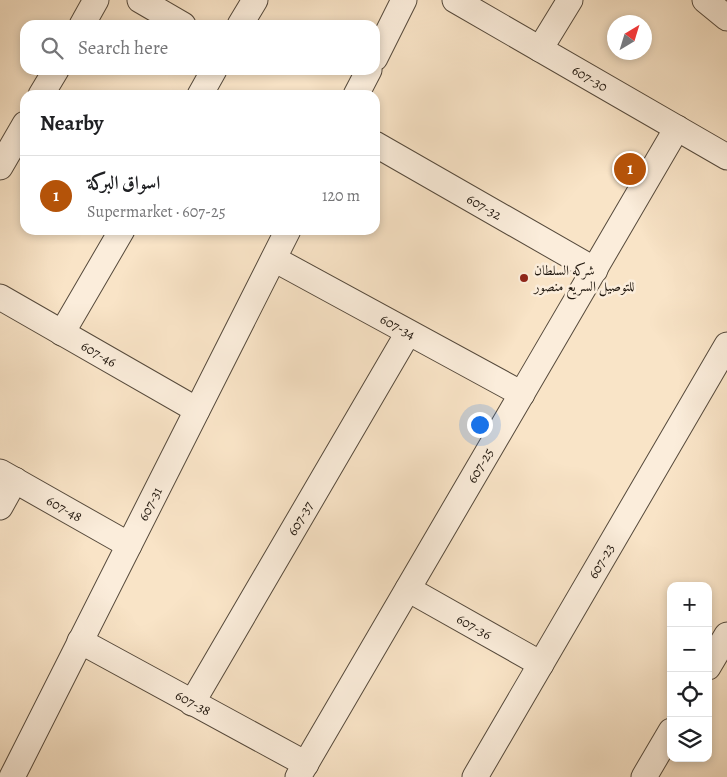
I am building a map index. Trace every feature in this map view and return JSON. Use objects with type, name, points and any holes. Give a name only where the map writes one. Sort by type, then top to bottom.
[{"type":"street","points":[[85,20],[96,0]]},
{"type":"street","points":[[140,0],[174,20]]},
{"type":"street","points":[[243,20],[255,0]]},
{"type":"street","points":[[380,48],[404,0]]},
{"type":"street","name":"607-30","points":[[454,0],[727,157]]},
{"type":"street","points":[[540,49],[570,0]]},
{"type":"street","points":[[705,0],[727,18]]},
{"type":"street","points":[[44,90],[53,75]]},
{"type":"street","points":[[203,90],[211,75]]},
{"type":"street","points":[[359,90],[366,75]]},
{"type":"street","name":"607-25","points":[[302,770],[677,128]]},
{"type":"street","points":[[0,167],[20,133]]},
{"type":"street","name":"607-32","points":[[380,147],[595,270]]},
{"type":"street","points":[[62,332],[119,235]]},
{"type":"street","name":"607-31","points":[[12,777],[286,235]]},
{"type":"street","name":"607-34","points":[[274,259],[522,394]]},
{"type":"street","name":"607-46","points":[[0,297],[197,410]]},
{"type":"street","name":"607-37","points":[[192,703],[408,333]]},
{"type":"street","name":"607-23","points":[[475,777],[727,345]]},
{"type":"street","points":[[0,507],[8,476]]},
{"type":"street","name":"607-48","points":[[8,476],[129,546]]},
{"type":"street","name":"607-36","points":[[408,589],[541,664]]},
{"type":"street","points":[[712,660],[727,635]]},
{"type":"street","name":"607-38","points":[[80,641],[192,703],[302,770]]},
{"type":"street","points":[[644,777],[667,738]]},
{"type":"place","name":"اسواق البركة","points":[[630,169]]},
{"type":"place","name":"شركه السلطان للتوصيل السريع منصور","points":[[524,278]]}]
